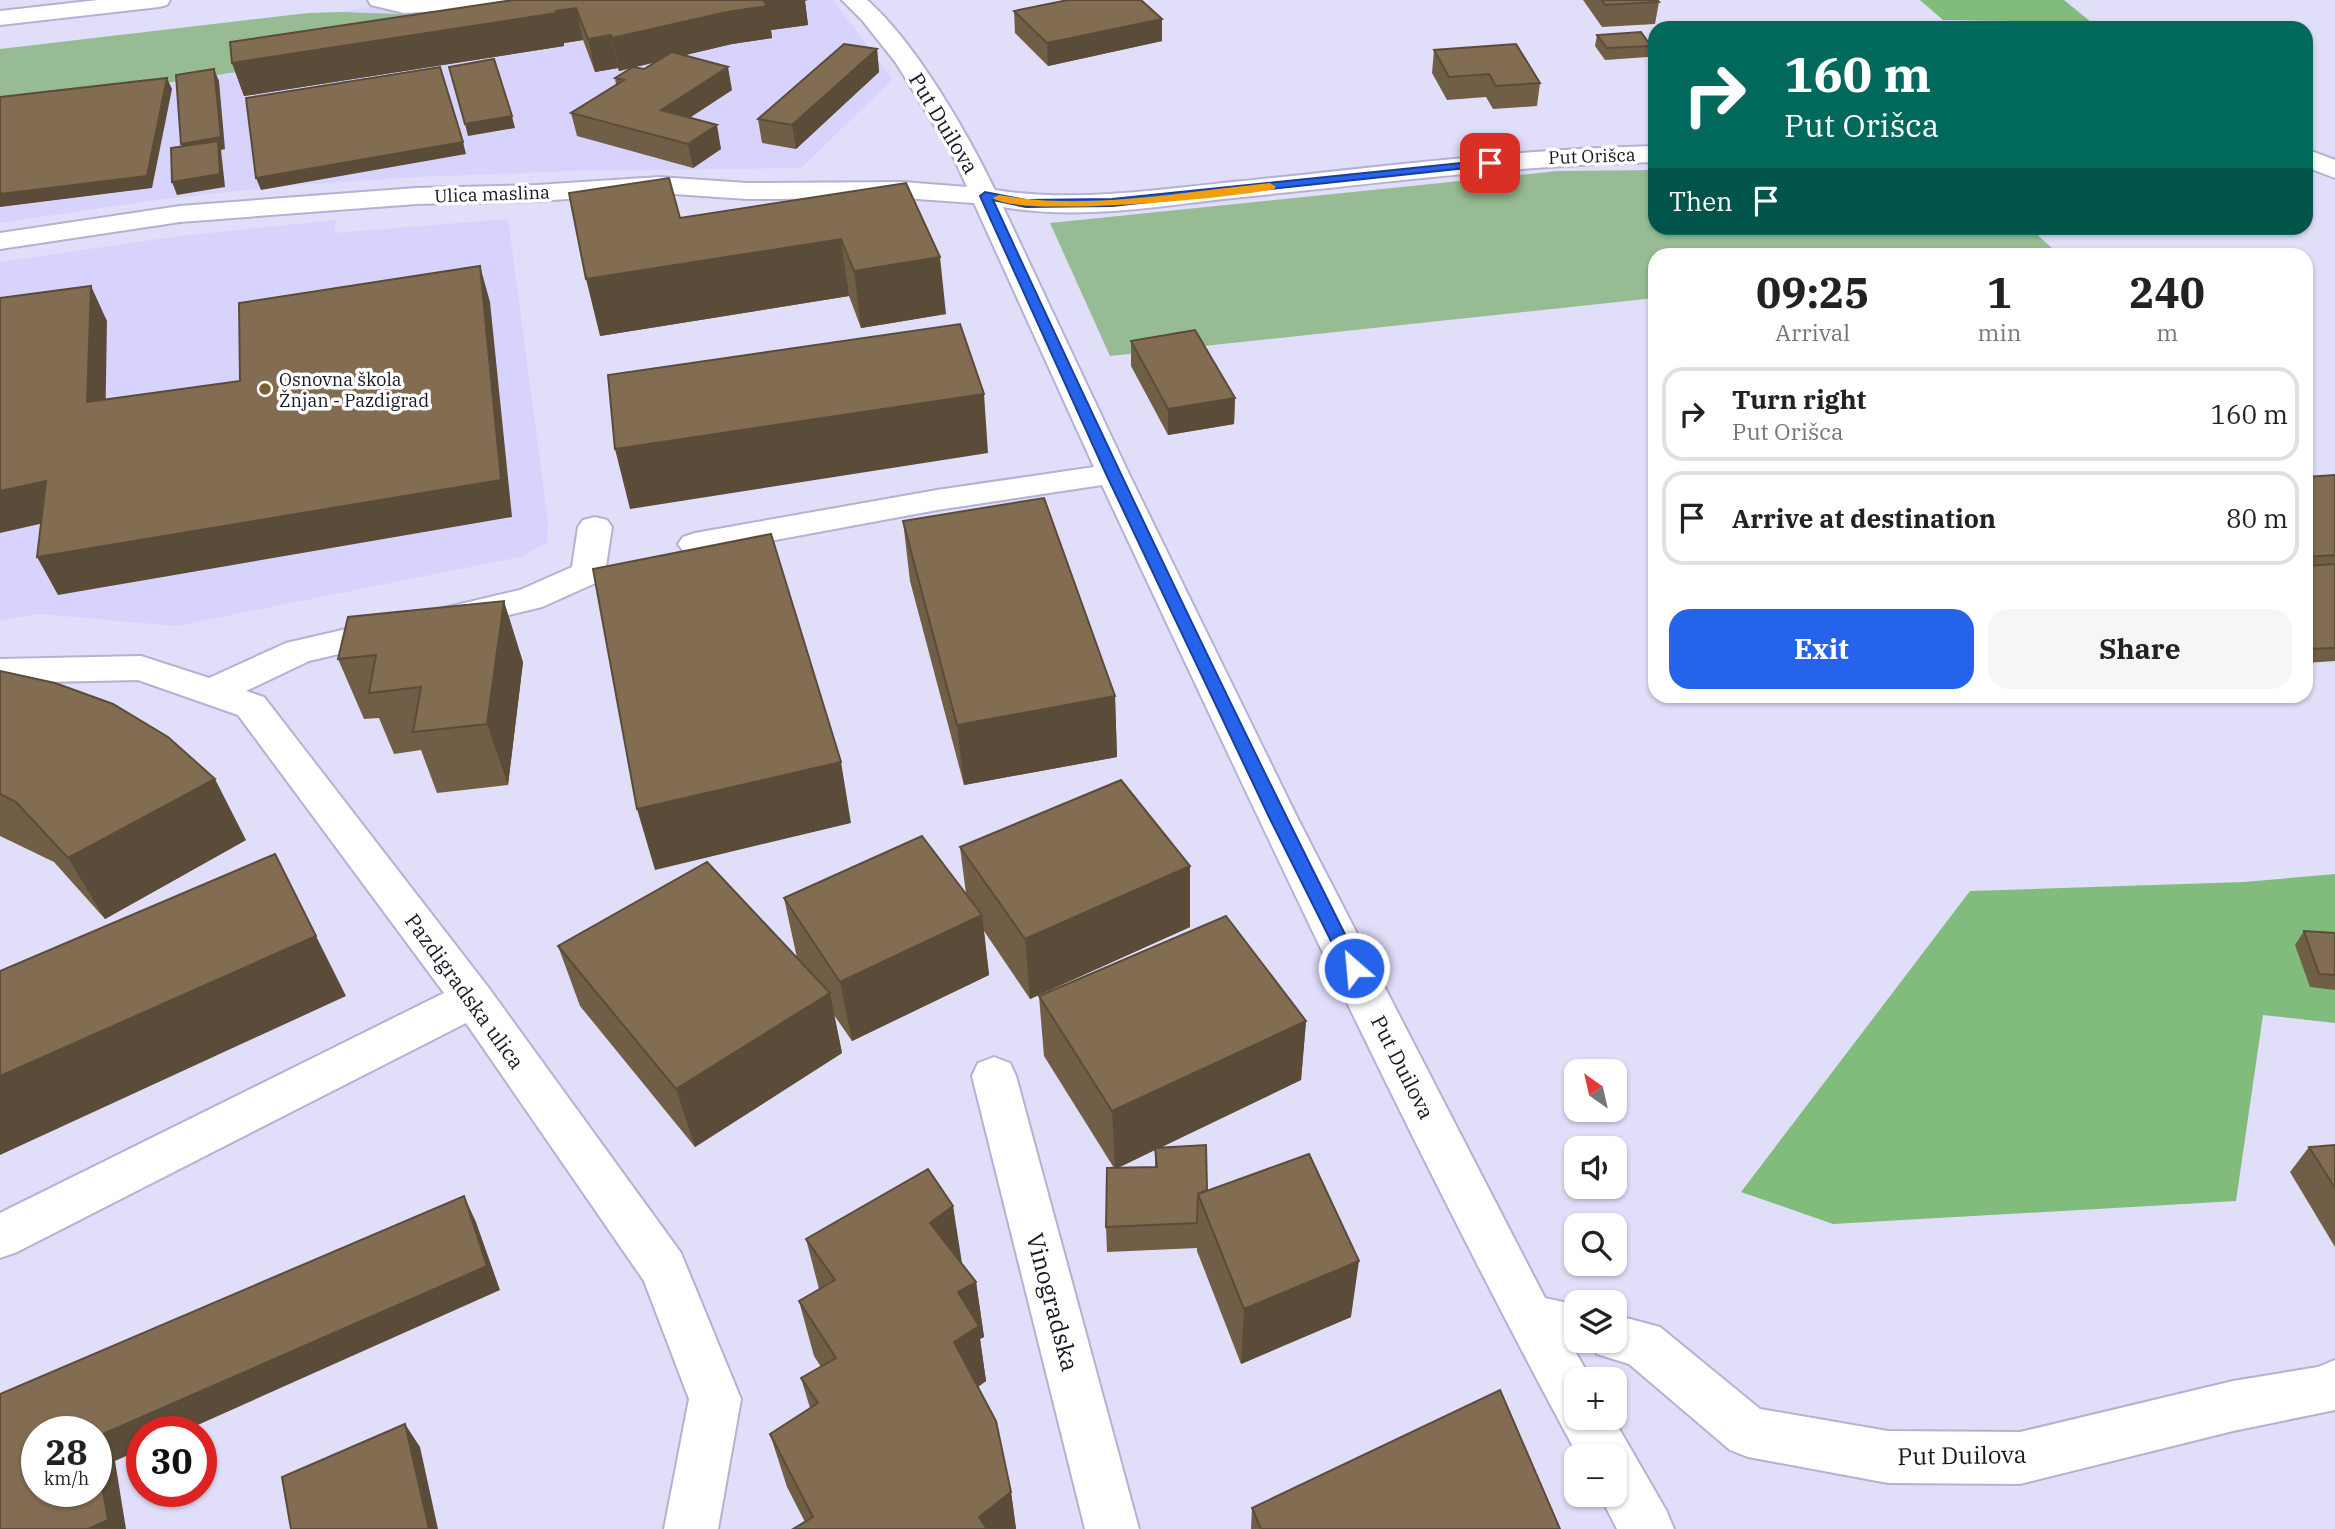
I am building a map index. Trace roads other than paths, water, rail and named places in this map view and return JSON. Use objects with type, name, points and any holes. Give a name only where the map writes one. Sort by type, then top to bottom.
[{"type":"main road","points":[[0,18],[159,0]]},
{"type":"main road","points":[[379,0],[404,6],[515,0]]},
{"type":"main road","name":"Put Duilova","points":[[853,0],[870,15],[906,60],[966,156],[1113,474],[1278,819],[1529,1317],[1564,1379]]},
{"type":"main road","points":[[2313,146],[2335,148]]},
{"type":"main road","name":"Put Orišca","points":[[985,196],[1026,203],[1112,202],[1562,156],[1648,153]]},
{"type":"main road","points":[[2313,160],[2335,170]]},
{"type":"main road","name":"Ulica maslina","points":[[0,240],[180,214],[416,196],[537,193],[659,185],[747,191],[903,190],[985,196]]},
{"type":"main road","points":[[695,544],[937,500],[1113,474]]},
{"type":"main road","points":[[211,692],[299,651],[530,599],[588,573],[595,527]]},
{"type":"main road","name":"Pazdigradska ulica","points":[[0,671],[141,668],[251,706],[473,999],[664,1269],[715,1399],[691,1529]]},
{"type":"main road","points":[[0,1237],[473,999]]},
{"type":"main road","name":"Vinogradska","points":[[994,1076],[1112,1529]]},
{"type":"main road","points":[[1529,1317],[1564,1325]]},
{"type":"main road","name":"Put Duilova","points":[[1627,1341],[1642,1344],[1748,1432],[1888,1457],[2020,1458],[2233,1406],[2328,1389],[2335,1384]]},
{"type":"main road","points":[[1627,1493],[1647,1529]]},
{"type":"place","name":"Osnovna škola Žnjan - Pazdigrad","points":[[265,389]]}]
